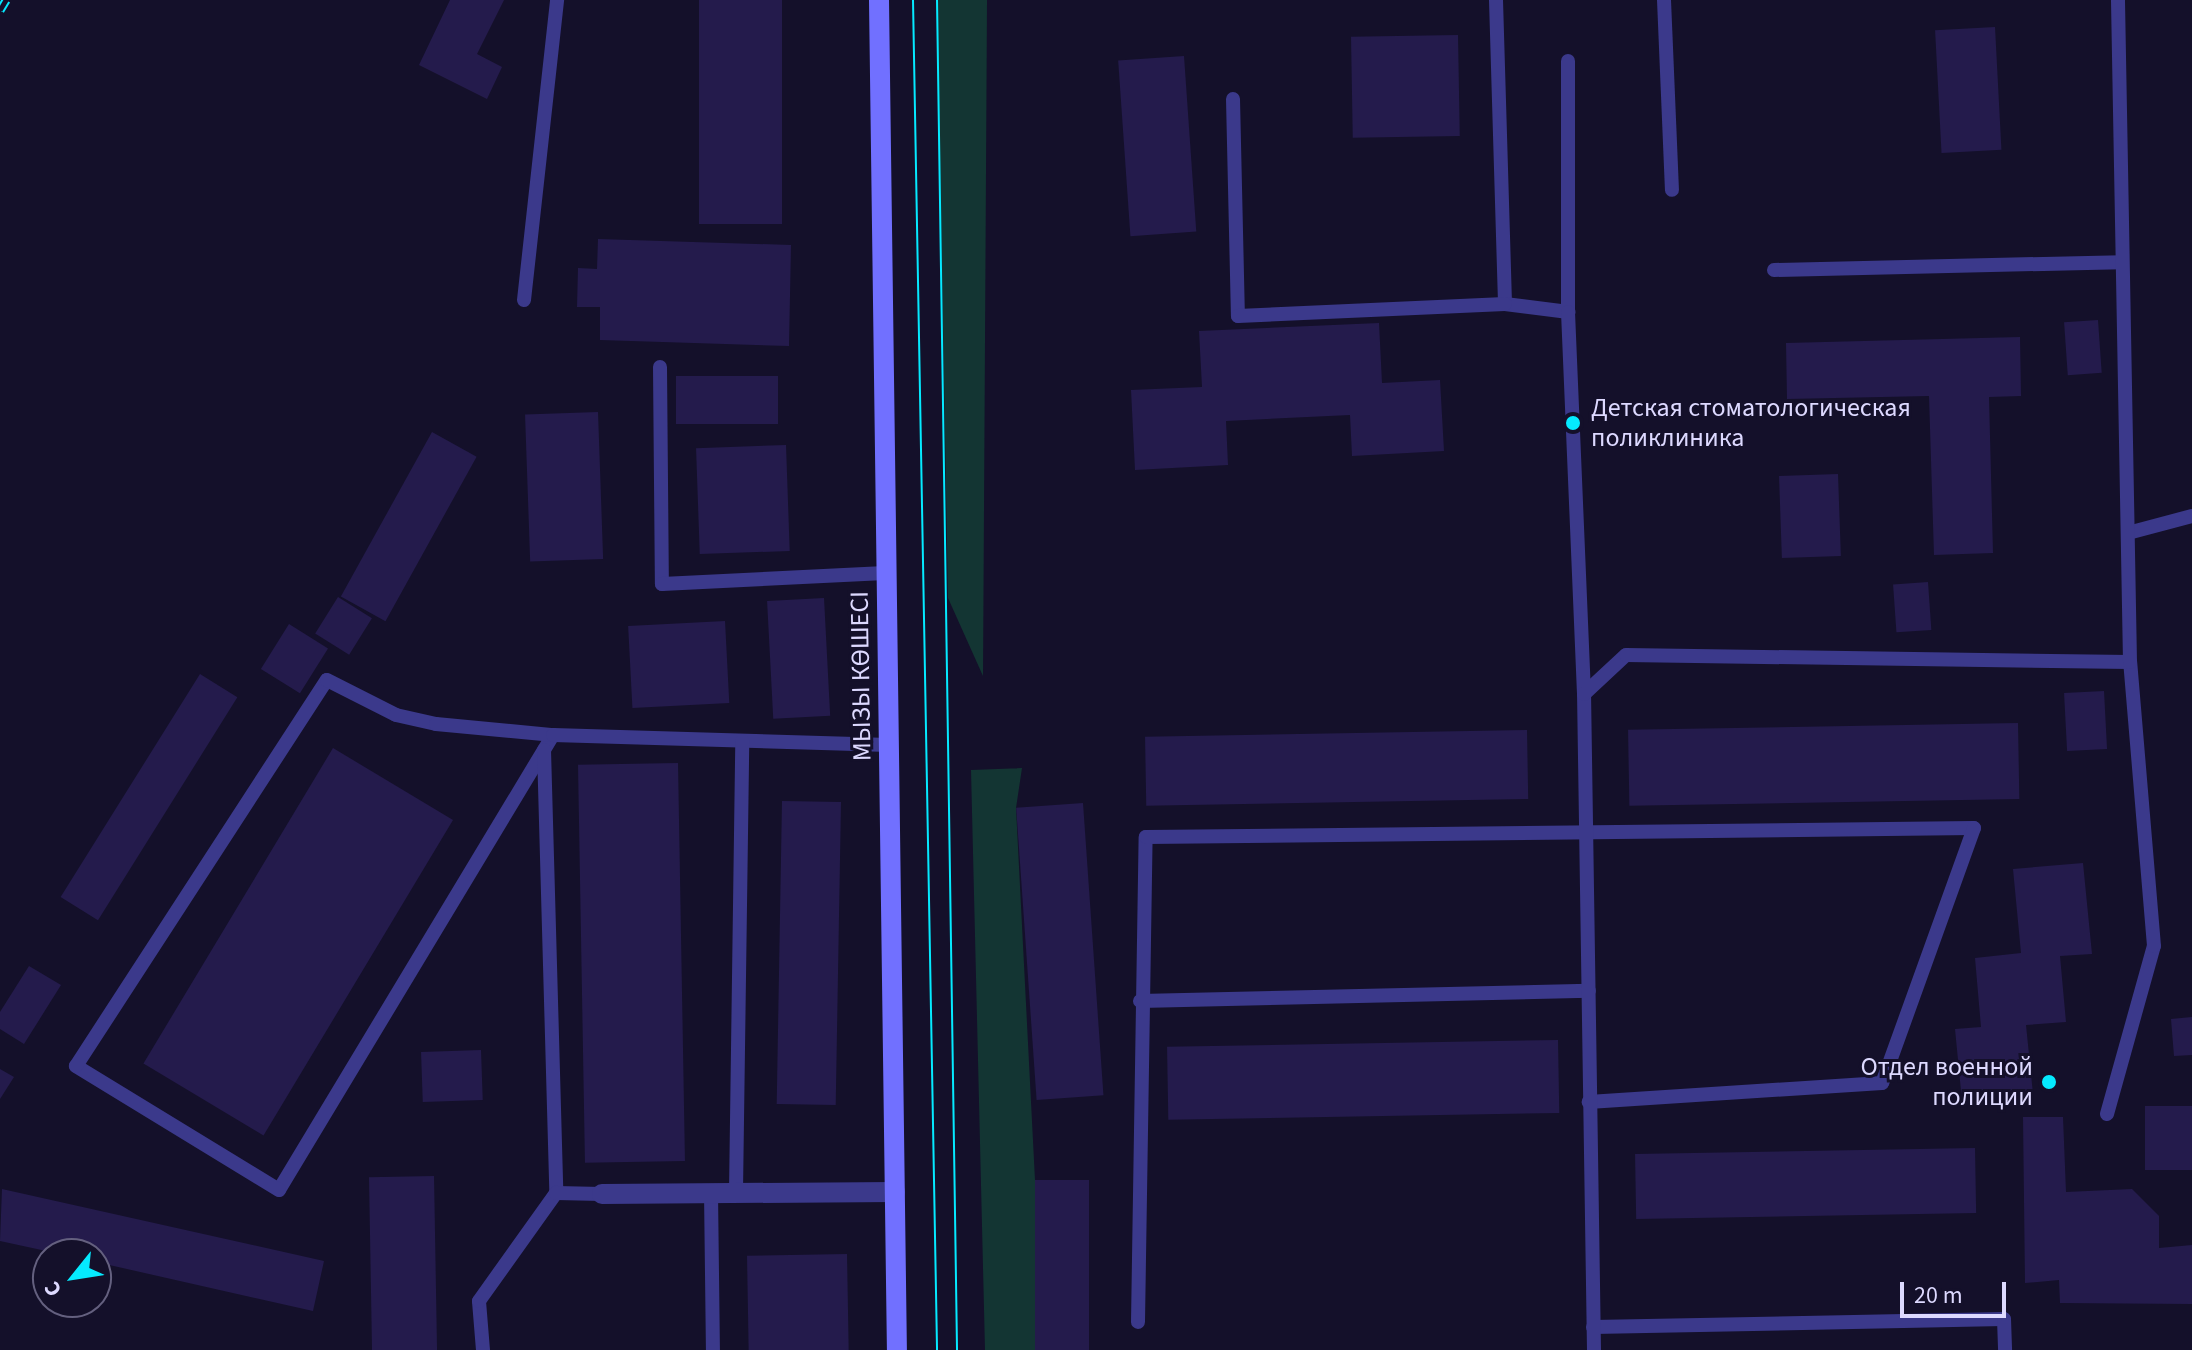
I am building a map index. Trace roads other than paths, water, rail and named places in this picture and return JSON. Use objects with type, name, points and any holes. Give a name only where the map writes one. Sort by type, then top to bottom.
[{"type":"main road","name":"МЫЗЫ КӨШЕСІ","points":[[879,0],[897,1350]]},
{"type":"street","points":[[602,1194],[895,1192]]},
{"type":"lane","points":[[524,300],[557,0]]},
{"type":"lane","points":[[1496,0],[1505,304]]},
{"type":"lane","points":[[1664,0],[1672,190]]},
{"type":"lane","points":[[2107,1114],[2154,946],[2130,662],[2118,0]]},
{"type":"lane","points":[[1568,61],[1568,312],[1584,694],[1594,1350]]},
{"type":"lane","points":[[1233,99],[1238,316],[1505,304],[1568,312]]},
{"type":"lane","points":[[1774,270],[2121,262]]},
{"type":"lane","points":[[660,367],[662,584],[885,573]]},
{"type":"lane","points":[[2128,533],[2192,516]]},
{"type":"lane","points":[[1584,694],[1626,655],[2130,662]]},
{"type":"lane","points":[[553,735],[279,1190],[76,1066],[327,680],[396,715],[553,735],[889,745]]},
{"type":"lane","points":[[736,1192],[742,741]]},
{"type":"lane","points":[[483,1350],[479,1301],[556,1193],[544,750]]},
{"type":"lane","points":[[1138,1322],[1140,1001],[1146,837],[1586,836],[1974,828],[1882,1083],[1589,1102]]},
{"type":"lane","points":[[1140,1001],[1589,991]]},
{"type":"lane","points":[[711,1192],[713,1350]]},
{"type":"lane","points":[[556,1193],[602,1194]]},
{"type":"lane","points":[[1593,1327],[2004,1319],[2005,1350]]},
{"type":"tram line","points":[[913,0],[937,1350]]},
{"type":"tram line","points":[[937,0],[957,1350]]},
{"type":"railway","points":[[0,10],[6,0]]},
{"type":"place","name":"Детская стоматологическая поликлиника","points":[[1573,423]]},
{"type":"place","name":"Отдел военной полиции","points":[[2049,1082]]}]
